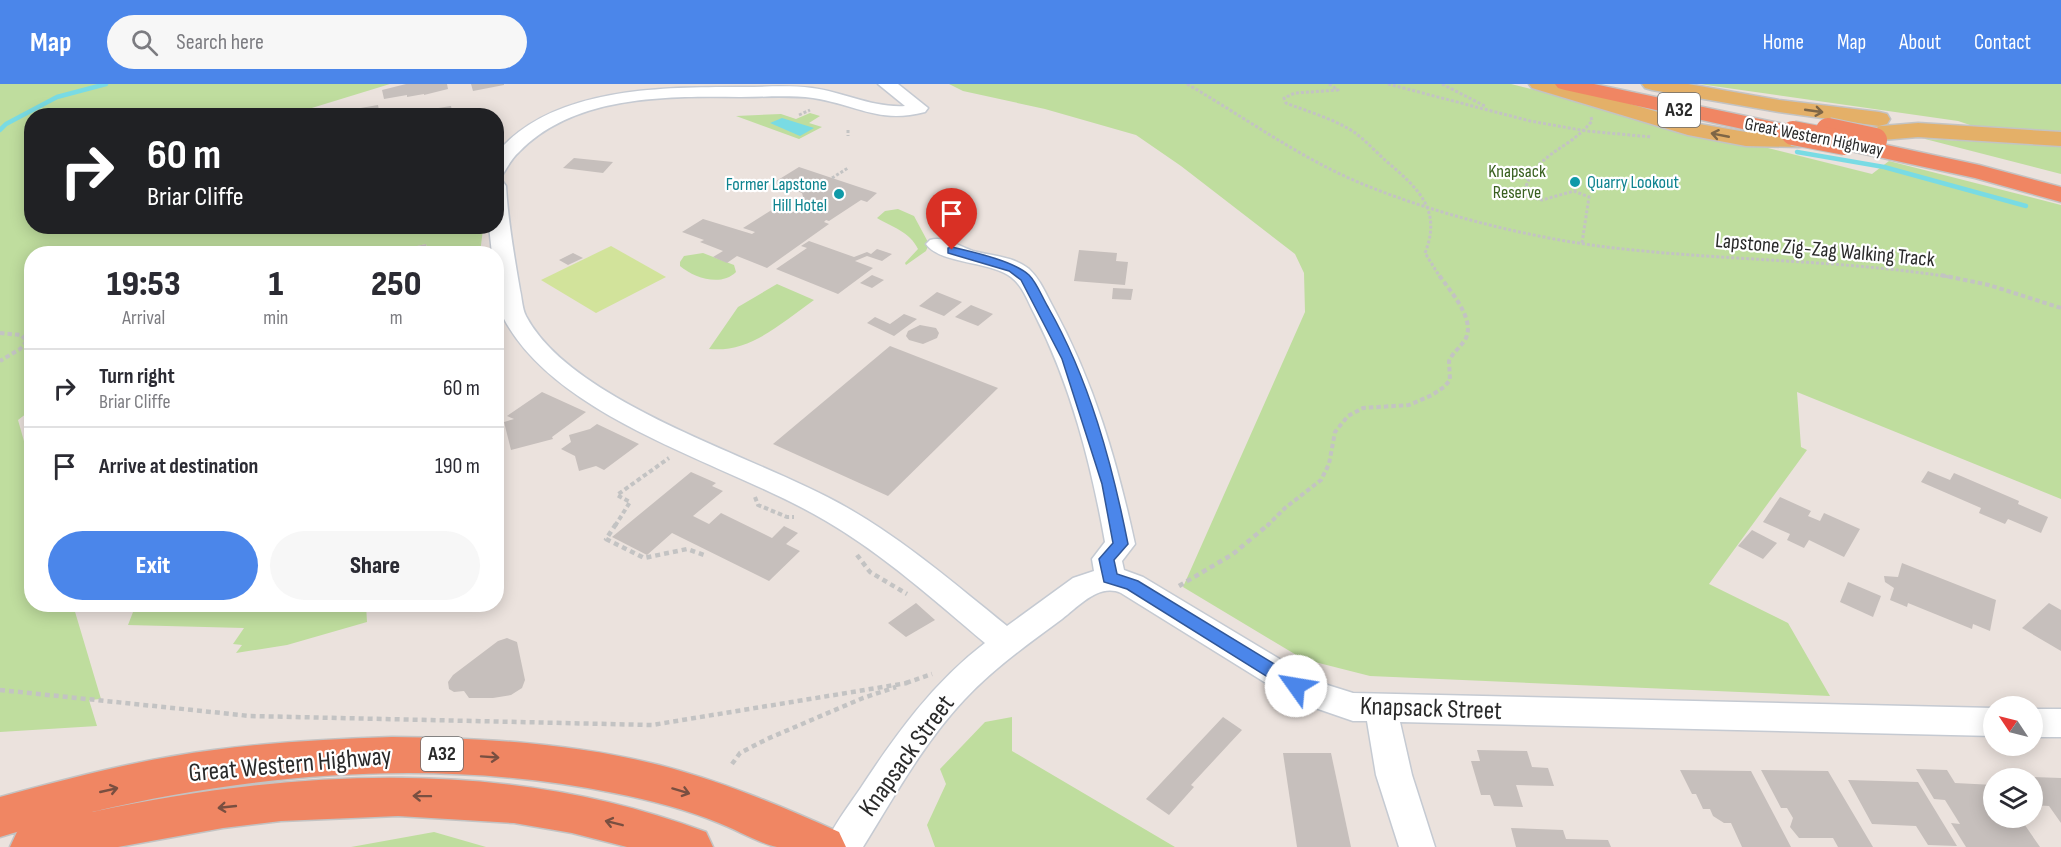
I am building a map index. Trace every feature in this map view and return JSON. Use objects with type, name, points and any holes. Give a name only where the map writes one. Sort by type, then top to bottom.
[{"type":"highway","name":"Great Western Highway","points":[[1565,84],[1793,133],[1875,140],[2061,186]]},
{"type":"highway","name":"Great Western Highway","points":[[1612,84],[1836,136],[2061,195]]},
{"type":"highway","name":"Great Western Highway","points":[[0,817],[187,772],[364,755],[489,757],[570,767],[660,785],[724,805],[824,847]]},
{"type":"highway","name":"Great Western Highway","points":[[38,846],[170,815],[213,809],[369,796],[428,796],[497,802],[575,814],[626,826],[690,847]]},
{"type":"main road","points":[[1539,84],[1696,130],[1746,139],[1799,140],[1918,130],[2061,139]]},
{"type":"main road","points":[[1652,84],[1828,113],[2061,139]]},
{"type":"street","points":[[504,158],[509,151],[538,128],[570,112],[609,100],[661,93],[788,92],[823,95],[886,113],[899,113],[919,108],[887,84]]},
{"type":"street","points":[[937,244],[967,256],[998,262],[1026,278],[1052,325],[1068,359],[1109,484],[1120,544],[1107,559],[1110,578]]},
{"type":"street","points":[[504,267],[514,316],[529,339],[548,360],[588,392],[836,513],[884,546],[1008,644]]},
{"type":"street","name":"Knapsack Street","points":[[842,847],[906,749],[939,705],[971,674],[1008,644],[1084,586],[1099,579],[1110,578],[1132,585],[1307,692],[1339,704],[1381,709],[1983,722]]},
{"type":"street","points":[[1381,709],[1394,775],[1417,847]]},
{"type":"street","points":[[2043,723],[2061,723]]},
{"type":"street","points":[[38,846],[52,803]]},
{"type":"path","name":"Lapstone Zig-Zag Walking Track","points":[[1187,84],[1311,160],[1361,185],[1428,209],[1582,243],[1742,259],[1887,267],[1961,278],[2061,308]]},
{"type":"path","points":[[1159,601],[1225,559],[1262,531],[1287,506],[1320,483],[1331,468],[1332,435],[1347,417],[1369,406],[1408,406],[1445,388],[1450,379],[1449,361],[1468,335],[1468,320],[1457,303],[1453,291],[1432,268],[1425,253],[1433,230],[1428,209],[1419,190],[1355,133],[1286,102],[1284,98],[1295,93],[1338,90],[1329,84]]},
{"type":"path","points":[[1388,84],[1530,121],[1586,131]]},
{"type":"path","points":[[1442,84],[1494,110]]},
{"type":"path","points":[[800,115],[812,109]]},
{"type":"path","points":[[1582,243],[1589,197],[1574,191],[1553,198],[1532,200],[1523,195],[1525,184],[1538,161],[1586,131],[1592,121],[1591,116]]},
{"type":"path","points":[[848,130],[848,136]]},
{"type":"path","points":[[832,178],[848,168]]},
{"type":"path","points":[[0,333],[21,335],[24,338]]},
{"type":"path","points":[[0,361],[24,344]]},
{"type":"path","points":[[678,456],[660,462],[617,495],[630,502],[606,539],[644,558],[687,549],[704,555]]},
{"type":"path","points":[[754,494],[758,504],[787,517],[797,516]]},
{"type":"path","points":[[853,546],[860,561],[870,572],[910,595]]},
{"type":"path","points":[[732,764],[740,753],[767,739],[863,698],[938,671]]},
{"type":"path","points":[[0,690],[250,716],[652,725],[907,683]]},
{"type":"green space","points":[[0,84],[390,84],[312,108],[24,108],[24,234],[482,234],[481,246],[426,246],[426,244],[417,246],[24,246],[24,415],[18,420],[24,441],[24,612],[75,612],[101,699],[89,700],[97,726],[0,732]]},
{"type":"green space","name":"Knapsack Reserve","points":[[949,84],[1511,84],[1872,174],[1889,161],[2061,205],[2061,499],[1797,392],[1801,447],[1807,450],[1709,584],[1788,623],[1830,696],[1370,676],[1303,659],[1183,587],[1305,312],[1304,273],[1295,254],[1181,166],[1136,135],[1045,109],[963,91]]},
{"type":"green space","points":[[1699,84],[2061,84],[2061,174],[1925,139],[2027,144],[1958,121]]},
{"type":"green space","points":[[810,113],[820,116],[809,123],[822,127],[799,139],[736,116],[781,114],[796,119]]},
{"type":"green space","points":[[898,209],[914,216],[929,244],[926,251],[906,265],[905,263],[918,249],[915,243],[900,230],[877,218],[885,211]]},
{"type":"green space","points":[[611,246],[666,277],[596,313],[541,280]]},
{"type":"green space","points":[[703,253],[734,265],[736,272],[730,277],[715,280],[700,277],[680,266],[684,256]]},
{"type":"green space","points":[[777,284],[814,300],[765,335],[738,346],[709,349],[738,307]]},
{"type":"green space","points":[[133,612],[366,612],[367,622],[287,645],[236,653],[242,645],[233,644],[244,628],[128,625]]},
{"type":"green space","points":[[1012,717],[1012,751],[1175,847],[935,847],[927,825],[946,784],[940,769],[985,722]]},
{"type":"green space","points":[[434,832],[486,847],[351,847]]},
{"type":"water","points":[[782,118],[814,128],[800,136],[770,123]]},
{"type":"building","points":[[406,84],[447,84],[448,89],[424,95],[384,99],[382,90]]},
{"type":"building","points":[[471,84],[504,84],[504,85],[473,91]]},
{"type":"building","points":[[378,105],[379,108],[360,108]]},
{"type":"building","points":[[574,158],[613,162],[603,173],[563,168]]},
{"type":"building","points":[[799,167],[877,193],[867,202],[861,200],[829,221],[826,220],[824,222],[829,224],[767,268],[737,256],[727,263],[713,257],[723,251],[700,242],[704,240],[682,232],[703,219],[752,234],[755,232],[743,228],[778,206],[793,212],[805,204],[802,193],[773,183]]},
{"type":"building","points":[[809,241],[854,257],[867,252],[871,254],[877,249],[892,254],[882,261],[867,256],[855,261],[873,268],[838,294],[776,269],[807,248],[801,246]]},
{"type":"building","points":[[1079,250],[1117,253],[1116,261],[1128,262],[1125,285],[1074,281]]},
{"type":"building","points":[[573,253],[583,258],[568,265],[559,260]]},
{"type":"building","points":[[872,275],[884,280],[872,288],[860,283]]},
{"type":"building","points":[[1113,288],[1133,289],[1131,300],[1112,299]]},
{"type":"building","points":[[937,292],[962,302],[944,316],[919,306]]},
{"type":"building","points":[[971,305],[993,314],[978,326],[955,317]]},
{"type":"building","points":[[904,314],[917,319],[894,336],[867,323],[875,317],[890,324]]},
{"type":"building","points":[[920,325],[936,328],[939,333],[937,338],[923,344],[909,340],[906,336],[908,331]]},
{"type":"building","points":[[890,346],[998,388],[888,496],[773,444]]},
{"type":"building","points":[[542,392],[586,412],[552,437],[553,439],[511,450],[504,422],[514,419],[507,416]]},
{"type":"building","points":[[597,424],[639,444],[604,470],[596,466],[579,471],[575,456],[561,449],[571,442],[569,435],[590,429]]},
{"type":"building","points":[[1928,471],[1950,480],[1954,473],[2019,501],[2018,504],[2048,517],[2041,533],[2008,519],[2005,524],[1979,513],[1981,508],[1921,482]]},
{"type":"building","points":[[691,472],[716,483],[712,486],[723,491],[693,516],[709,524],[721,513],[772,538],[784,526],[798,533],[786,544],[800,551],[769,581],[672,533],[647,555],[612,537]]},
{"type":"building","points":[[1780,497],[1811,511],[1808,516],[1820,521],[1824,513],[1860,529],[1844,557],[1809,540],[1804,548],[1787,540],[1790,534],[1763,522]]},
{"type":"building","points":[[1752,530],[1777,543],[1763,559],[1738,546]]},
{"type":"building","points":[[1902,563],[1996,600],[1990,631],[1973,624],[1972,629],[1908,603],[1907,607],[1890,600],[1894,588],[1885,582],[1884,576],[1898,577]]},
{"type":"building","points":[[1848,582],[1881,596],[1873,617],[1840,602]]},
{"type":"building","points":[[916,603],[935,620],[906,637],[888,623]]},
{"type":"building","points":[[2049,603],[2061,610],[2061,651],[2022,628]]},
{"type":"building","points":[[507,638],[517,642],[525,680],[522,688],[511,695],[493,698],[469,698],[464,691],[454,692],[449,689],[448,682],[453,675],[498,641]]},
{"type":"building","points":[[1223,717],[1242,730],[1191,785],[1194,787],[1169,815],[1146,799]]},
{"type":"building","points":[[1477,750],[1527,751],[1532,767],[1548,768],[1554,786],[1516,785],[1523,807],[1494,806],[1490,795],[1481,795],[1471,761],[1480,761]]},
{"type":"building","points":[[1283,753],[1331,753],[1351,847],[1297,847]]},
{"type":"building","points":[[1916,769],[1947,770],[1955,783],[1983,784],[1983,828],[2027,828],[2040,847],[1966,847],[1951,823],[1960,824],[1945,800],[1934,799]]},
{"type":"building","points":[[1680,770],[1751,771],[1791,847],[1742,847],[1731,823],[1724,823],[1713,816],[1710,809],[1703,809],[1696,794],[1692,794]]},
{"type":"building","points":[[1761,770],[1828,771],[1873,847],[1838,847],[1833,838],[1799,838],[1790,827],[1793,818],[1787,808],[1781,808]]},
{"type":"building","points":[[2043,777],[2061,778],[2061,823],[2049,806],[2043,806]]},
{"type":"building","points":[[1848,780],[1918,782],[1957,846],[1928,845],[1916,826],[1872,824]]},
{"type":"building","points":[[1511,828],[1563,830],[1566,839],[1608,840],[1611,847],[1516,847]]},
{"type":"waterway","points":[[36,108],[57,97],[106,84]]},
{"type":"waterway","points":[[0,130],[24,114]]},
{"type":"waterway","points":[[1797,152],[1884,167],[2026,206]]},
{"type":"place","name":"Quarry Lookout","points":[[1575,182]]},
{"type":"place","name":"Former Lapstone Hill Hotel","points":[[839,194]]},
{"type":"route","points":[[952,250],[967,256],[998,262],[1026,278],[1052,325],[1068,359],[1109,484],[1120,544],[1107,559],[1110,578],[1132,585],[1296,686]]}]
